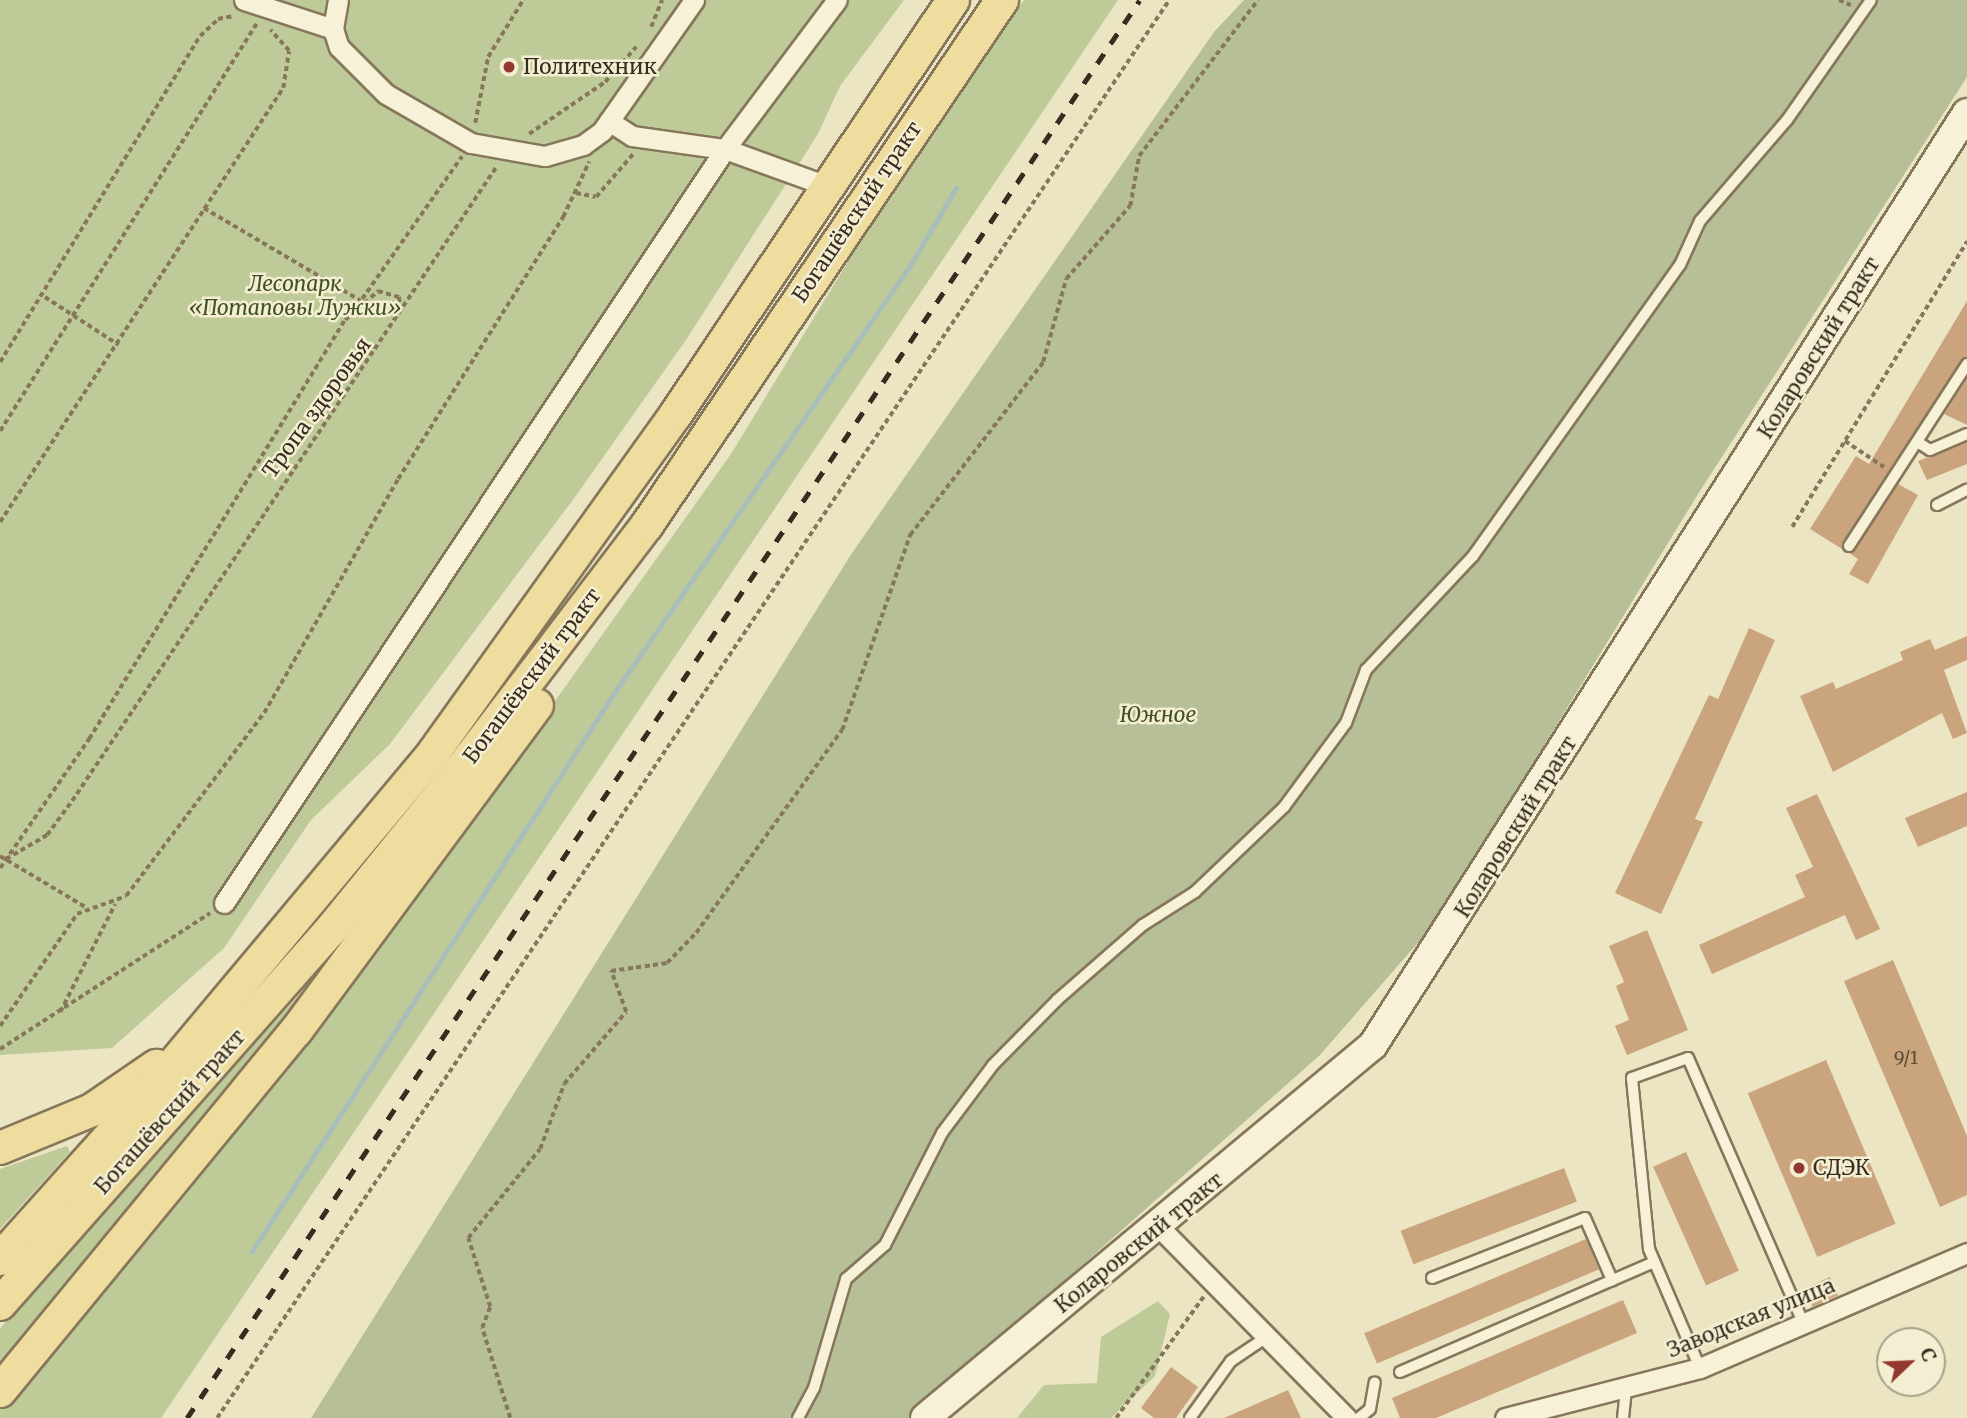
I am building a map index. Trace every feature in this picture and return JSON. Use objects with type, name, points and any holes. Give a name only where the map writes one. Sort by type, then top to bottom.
[{"type":"main road","name":"Богашёвский тракт","points":[[0,1259],[247,977],[385,813],[527,626],[953,0]]},
{"type":"main road","name":"Богашёвский тракт","points":[[0,1304],[334,926],[647,525],[1002,0]]},
{"type":"main road","name":"Коларовский тракт","points":[[925,1418],[1159,1227],[1373,1045],[1967,113]]},
{"type":"main road","points":[[0,1391],[358,951],[570,659],[647,525]]},
{"type":"main road","points":[[0,1148],[92,1110],[138,1080],[247,977]]},
{"type":"street","points":[[338,0],[333,29],[348,60],[386,94],[471,143],[504,152],[565,152],[606,126],[694,0]]},
{"type":"street","points":[[224,903],[725,149],[837,0]]},
{"type":"street","points":[[244,8],[333,29]]},
{"type":"street","points":[[606,126],[632,136],[725,149],[827,187]]},
{"type":"street","points":[[1159,1227],[1215,1280],[1347,1418]]},
{"type":"street","name":"Заводская улица","points":[[1505,1418],[1700,1368],[1967,1253]]},
{"type":"lane","points":[[798,1418],[814,1388],[846,1279],[885,1245],[942,1133],[964,1104],[1057,1000],[1143,925],[1195,892],[1283,807],[1346,723],[1366,670],[1473,556],[1680,265],[1700,221],[1787,120],[1871,0]]},
{"type":"lane","points":[[1849,546],[1919,443],[1967,363]]},
{"type":"lane","points":[[1919,443],[1930,450],[1967,434]]},
{"type":"lane","points":[[1937,505],[1967,490]]},
{"type":"lane","points":[[1700,1368],[1654,1262],[1632,1078],[1688,1058],[1803,1322]]},
{"type":"lane","points":[[1432,1278],[1585,1218],[1612,1280]]},
{"type":"lane","points":[[1400,1372],[1654,1262]]},
{"type":"lane","points":[[1190,1418],[1231,1361],[1268,1335]]},
{"type":"lane","points":[[1359,1418],[1370,1409],[1375,1382]]},
{"type":"lane","points":[[1623,1418],[1626,1388]]},
{"type":"path","points":[[471,143],[488,57],[523,0]]},
{"type":"path","points":[[649,32],[662,0]]},
{"type":"path","points":[[217,1418],[1169,0]]},
{"type":"path","points":[[510,1418],[482,1328],[490,1307],[468,1238],[540,1149],[564,1084],[626,1012],[611,971],[667,963],[696,933],[842,730],[910,535],[1043,362],[1066,279],[1130,206],[1139,156],[1258,0]]},
{"type":"path","points":[[0,362],[45,297],[200,36],[218,19],[244,8]]},
{"type":"path","points":[[0,522],[120,345],[289,77],[283,40],[251,19]]},
{"type":"path","points":[[0,431],[76,317],[257,22]]},
{"type":"path","points":[[504,152],[606,82],[640,42]]},
{"type":"path","points":[[60,1013],[115,904],[172,839],[264,713],[398,479],[576,193],[606,126]]},
{"type":"path","points":[[576,193],[596,197],[624,160],[660,141]]},
{"type":"path","name":"Тропа здоровья","points":[[0,868],[89,739],[361,300],[471,143]]},
{"type":"path","name":"Тропа здоровья","points":[[6,859],[47,835],[72,801],[402,312],[504,152]]},
{"type":"path","points":[[204,208],[361,300],[378,290],[399,297],[402,312]]},
{"type":"path","points":[[1792,527],[1967,241]]},
{"type":"path","points":[[45,297],[120,345]]},
{"type":"path","points":[[1845,440],[1896,475]]},
{"type":"path","points":[[0,856],[58,896],[89,908]]},
{"type":"path","points":[[0,1049],[60,1013],[224,903]]},
{"type":"path","points":[[0,1026],[77,914],[89,908],[115,904]]},
{"type":"path","points":[[1116,1418],[1215,1280]]},
{"type":"green space","name":"Лесопарк «Потаповы Лужки»","points":[[0,0],[904,0],[840,86],[818,134],[686,340],[575,497],[390,744],[311,820],[224,948],[112,1048],[0,1055]]},
{"type":"green space","points":[[1024,0],[1118,0],[161,1418],[0,1418],[0,1410],[134,1250],[488,795],[731,454],[875,217]]},
{"type":"green space","name":"Южное","points":[[1244,0],[1967,0],[1967,77],[1698,494],[1436,922],[1320,1055],[909,1418],[311,1418],[852,553],[1214,32]]},
{"type":"green space","points":[[332,959],[285,1023],[0,1367],[0,1329],[31,1289]]},
{"type":"green space","points":[[67,1146],[70,1152],[0,1229],[0,1169]]},
{"type":"green space","points":[[1158,1301],[1170,1314],[1155,1376],[1111,1418],[1017,1418],[1044,1385],[1097,1383],[1101,1337]]},
{"type":"building","points":[[1967,301],[1967,357],[1842,549],[1810,529],[1856,456],[1869,464]]},
{"type":"building","points":[[1967,378],[1967,425],[1944,414]]},
{"type":"building","points":[[1967,442],[1967,464],[1927,480],[1918,461]]},
{"type":"building","points":[[1898,484],[1918,495],[1868,584],[1849,574],[1858,559],[1849,553]]},
{"type":"building","points":[[1749,628],[1775,640],[1695,819],[1703,822],[1661,914],[1615,893],[1709,695],[1718,699]]},
{"type":"building","points":[[1967,636],[1967,660],[1944,670],[1967,733],[1953,739],[1942,713],[1833,772],[1800,696],[1833,682],[1836,689],[1903,660],[1900,652],[1930,639],[1935,650]]},
{"type":"building","points":[[1967,792],[1967,826],[1918,847],[1905,818]]},
{"type":"building","points":[[1817,794],[1880,929],[1856,940],[1845,915],[1712,974],[1699,945],[1805,897],[1795,875],[1813,867],[1786,808]]},
{"type":"building","points":[[1647,930],[1688,1030],[1627,1055],[1615,1026],[1629,1020],[1616,986],[1624,982],[1609,946]]},
{"type":"building","points":[[1893,960],[1967,1136],[1967,1195],[1940,1207],[1844,981]]},
{"type":"building","points":[[1826,1060],[1896,1224],[1817,1257],[1748,1093]]},
{"type":"building","points":[[1686,1152],[1739,1271],[1706,1285],[1653,1167]]},
{"type":"building","points":[[1564,1168],[1577,1202],[1414,1264],[1401,1231]]},
{"type":"building","points":[[1586,1239],[1599,1269],[1377,1364],[1364,1333]]},
{"type":"building","points":[[1830,1277],[1838,1295],[1813,1307],[1804,1288]]},
{"type":"building","points":[[1623,1300],[1637,1333],[1436,1418],[1400,1418],[1392,1398]]},
{"type":"building","points":[[1171,1367],[1198,1387],[1176,1418],[1154,1418],[1141,1408]]},
{"type":"building","points":[[1288,1390],[1301,1418],[1224,1418]]},
{"type":"waterway","points":[[252,1251],[616,690],[909,267],[956,188]]},
{"type":"railway","points":[[187,1418],[1140,0]]},
{"type":"place","name":"Политехник","points":[[509,67]]},
{"type":"place","name":"СДЭК","points":[[1799,1168]]}]
